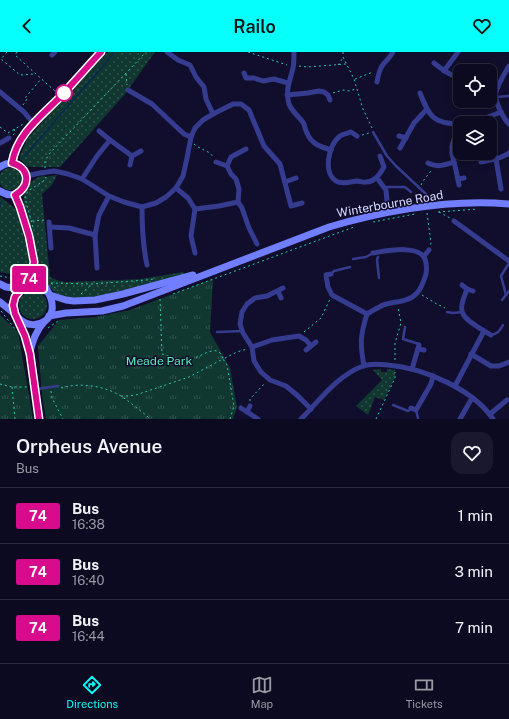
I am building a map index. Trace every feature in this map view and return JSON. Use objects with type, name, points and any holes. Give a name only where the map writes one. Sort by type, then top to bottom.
[{"type":"main road","points":[[12,163],[15,152],[32,121],[61,96],[101,52]]},
{"type":"main road","points":[[0,167],[4,164],[12,163],[19,166],[26,176],[25,186],[15,195],[7,195],[0,191]]},
{"type":"main road","points":[[15,195],[29,236],[34,262],[42,283],[52,302],[52,311],[34,336],[30,354]]},
{"type":"main road","name":"Winterbourne Road","points":[[48,318],[66,313],[102,311],[123,306],[329,226],[354,219],[465,203],[509,204]]},
{"type":"main road","points":[[34,262],[31,276],[15,297],[13,305],[30,354],[34,392],[39,419]]},
{"type":"main road","name":"Winterbourne Road","points":[[48,294],[66,300],[94,300],[123,294],[233,264]]},
{"type":"main road","points":[[0,284],[6,287],[22,289],[34,286],[39,287],[48,294]]},
{"type":"main road","points":[[0,302],[26,324],[33,325],[42,323],[48,318]]},
{"type":"street","points":[[167,52],[178,60],[190,65],[196,77],[204,87],[206,99],[213,114]]},
{"type":"street","points":[[294,52],[293,66],[288,83],[287,95],[290,105],[294,113],[304,123],[311,141],[331,150]]},
{"type":"street","points":[[377,82],[375,73],[390,58],[393,52]]},
{"type":"street","points":[[444,71],[458,52]]},
{"type":"street","points":[[434,63],[453,76]]},
{"type":"street","points":[[498,87],[509,66]]},
{"type":"street","points":[[244,77],[263,81],[274,79],[288,83]]},
{"type":"street","points":[[128,90],[152,104],[190,139]]},
{"type":"street","points":[[287,95],[319,91],[324,92],[329,97]]},
{"type":"street","points":[[0,92],[20,108],[32,121]]},
{"type":"street","points":[[420,93],[426,110],[435,119],[446,124],[453,124]]},
{"type":"street","points":[[497,100],[501,112],[509,124]]},
{"type":"street","points":[[26,176],[40,172],[54,171],[82,179],[109,196],[124,202],[142,207],[156,203],[176,188],[183,176],[190,139],[195,128],[203,120],[213,114],[233,104],[241,104],[249,110],[264,146],[280,164],[291,206],[302,203]]},
{"type":"street","points":[[400,148],[414,123],[426,110]]},
{"type":"street","points":[[491,116],[501,112]]},
{"type":"street","points":[[99,131],[132,156]]},
{"type":"street","points":[[357,136],[351,132],[340,135],[334,143],[328,164],[330,175],[337,181],[346,184],[358,181],[366,182],[377,178],[384,167],[380,156]]},
{"type":"street","points":[[399,136],[406,138]]},
{"type":"street","points":[[0,143],[10,138]]},
{"type":"street","points":[[82,179],[97,156],[110,140]]},
{"type":"street","points":[[227,166],[231,157],[246,149]]},
{"type":"street","points":[[130,165],[132,156],[141,151]]},
{"type":"street","points":[[497,159],[509,153]]},
{"type":"street","points":[[481,162],[491,160]]},
{"type":"street","points":[[496,160],[501,189]]},
{"type":"street","points":[[216,162],[227,166],[231,174],[236,179],[239,189],[238,202],[257,244]]},
{"type":"street","points":[[431,167],[454,162],[459,185]]},
{"type":"street","points":[[285,182],[296,178]]},
{"type":"street","points":[[377,178],[386,190],[387,201]]},
{"type":"street","points":[[458,179],[464,178]]},
{"type":"street","points":[[176,188],[188,198],[195,209],[191,236],[195,253]]},
{"type":"street","points":[[96,268],[95,235],[99,215],[109,196]]},
{"type":"street","points":[[195,209],[238,202]]},
{"type":"street","points":[[142,207],[143,247],[147,265]]},
{"type":"street","points":[[454,221],[509,262]]},
{"type":"street","points":[[51,248],[49,224],[95,235]]},
{"type":"street","points":[[364,366],[360,341],[367,314],[382,306],[407,300],[418,293],[422,286],[427,269],[424,256],[417,251],[407,250],[376,254]]},
{"type":"street","points":[[424,256],[429,250]]},
{"type":"street","points":[[330,274],[326,274],[328,288],[332,295],[367,314]]},
{"type":"street","points":[[462,285],[470,290],[462,305],[464,317],[491,335]]},
{"type":"street","points":[[284,288],[267,296],[255,298],[242,312],[240,324],[252,347],[254,361],[260,372],[269,379],[286,386],[311,409]]},
{"type":"street","points":[[278,291],[281,298]]},
{"type":"street","points":[[455,386],[484,331]]},
{"type":"street","points":[[252,347],[272,340],[299,336],[306,340],[311,346]]},
{"type":"street","points":[[306,350],[316,342]]},
{"type":"street","points":[[412,369],[419,347],[424,350]]},
{"type":"street","points":[[471,354],[491,366],[499,366],[509,362]]},
{"type":"street","points":[[301,419],[337,382],[349,373],[372,364],[395,365],[433,376],[455,386],[472,398],[492,417],[505,402],[506,410]]},
{"type":"street","points":[[414,409],[431,384],[433,376]]},
{"type":"street","points":[[460,419],[472,398]]},
{"type":"street","points":[[246,412],[250,406]]},
{"type":"street","points":[[241,408],[258,419]]},
{"type":"lane","points":[[497,97],[509,96]]},
{"type":"lane","points":[[373,132],[387,156],[426,194],[427,209]]},
{"type":"lane","points":[[384,187],[405,187],[411,192]]},
{"type":"lane","points":[[353,258],[366,257],[376,254],[379,278]]},
{"type":"lane","points":[[506,295],[501,276],[509,262]]},
{"type":"lane","points":[[330,274],[334,271],[350,268]]},
{"type":"lane","points":[[502,300],[509,291]]},
{"type":"lane","points":[[448,311],[453,313],[462,312]]},
{"type":"lane","points":[[491,335],[497,334],[503,325]]},
{"type":"lane","points":[[405,327],[403,339],[419,347]]},
{"type":"lane","points":[[217,332],[243,331]]},
{"type":"lane","points":[[34,392],[58,388]]},
{"type":"lane","points":[[393,405],[408,411],[414,409],[418,419]]},
{"type":"path","points":[[7,52],[0,60],[20,75],[35,74]]},
{"type":"path","points":[[17,52],[15,55],[61,96]]},
{"type":"path","points":[[248,52],[293,66],[307,67],[346,64]]},
{"type":"path","points":[[342,52],[346,64],[354,79],[363,109],[373,132],[357,136]]},
{"type":"path","points":[[338,65],[344,57]]},
{"type":"path","points":[[354,79],[375,73]]},
{"type":"path","points":[[126,74],[128,90]]},
{"type":"path","points":[[20,108],[27,99],[25,98],[41,79]]},
{"type":"path","points":[[329,97],[340,90],[349,91],[357,88]]},
{"type":"path","points":[[0,127],[8,132],[32,121]]},
{"type":"path","points":[[10,138],[15,133],[14,129]]},
{"type":"path","points":[[190,139],[198,147],[210,153],[216,162]]},
{"type":"path","points":[[421,189],[421,184],[431,167]]},
{"type":"path","points":[[427,209],[431,243],[429,250]]},
{"type":"path","points":[[433,212],[479,210]]},
{"type":"path","points":[[368,223],[420,214]]},
{"type":"path","points":[[32,221],[47,220],[49,224]]},
{"type":"path","points":[[173,294],[354,227]]},
{"type":"path","points":[[51,283],[92,284],[160,278]]},
{"type":"path","points":[[79,297],[92,284]]},
{"type":"path","points":[[418,293],[448,311]]},
{"type":"path","points":[[299,336],[321,318],[332,295]]},
{"type":"path","points":[[160,299],[162,354],[186,360],[193,359],[210,351],[217,351],[220,353],[228,371],[234,406],[230,419]]},
{"type":"path","points":[[0,310],[18,332]]},
{"type":"path","points":[[44,331],[59,320]]},
{"type":"path","points":[[121,396],[136,394],[189,377],[237,352],[252,347]]},
{"type":"path","points":[[250,406],[250,399],[269,379]]},
{"type":"path","points":[[0,384],[12,387],[30,387],[31,396],[34,392]]},
{"type":"path","points":[[58,388],[82,385],[108,390],[121,396],[150,419]]},
{"type":"path","points":[[58,388],[69,386]]},
{"type":"path","points":[[12,387],[15,419]]},
{"type":"path","points":[[51,391],[52,398],[63,419]]},
{"type":"green space","points":[[108,52],[155,52],[125,94],[60,167],[27,166],[20,159],[20,155],[28,138]]},
{"type":"green space","points":[[10,168],[18,171],[21,179],[18,187],[10,190],[2,187],[-1,179],[2,171]]},
{"type":"green space","points":[[44,175],[45,177],[57,175],[52,185],[42,194],[50,277],[66,282],[141,279],[183,272],[184,274],[139,287],[93,297],[69,297],[53,291],[44,280],[38,268],[31,229],[24,204],[24,196],[28,185],[33,180]]},
{"type":"green space","points":[[0,197],[16,209],[25,240],[30,263],[29,271],[22,276],[0,272]]},
{"type":"green space","name":"Meade Park","points":[[213,279],[210,332],[230,368],[237,407],[233,419],[46,419],[42,394],[38,346],[59,320],[95,317],[130,310]]},
{"type":"green space","points":[[33,291],[43,295],[47,305],[43,315],[33,319],[23,315],[19,305],[23,295]]},
{"type":"green space","points":[[0,315],[18,332],[33,419],[0,419]]},
{"type":"green space","points":[[381,369],[381,372],[387,372],[387,369],[395,370],[395,377],[384,400],[375,397],[368,415],[356,406],[382,380],[373,370]]},
{"type":"waterway","points":[[25,156],[115,52]]},
{"type":"bus line","name":"74","points":[[39,419],[30,354],[13,305],[15,297],[31,276],[34,262],[29,236],[15,195],[25,186],[26,176],[19,166],[12,163],[12,159],[24,135],[33,123],[61,96],[101,52]]}]
